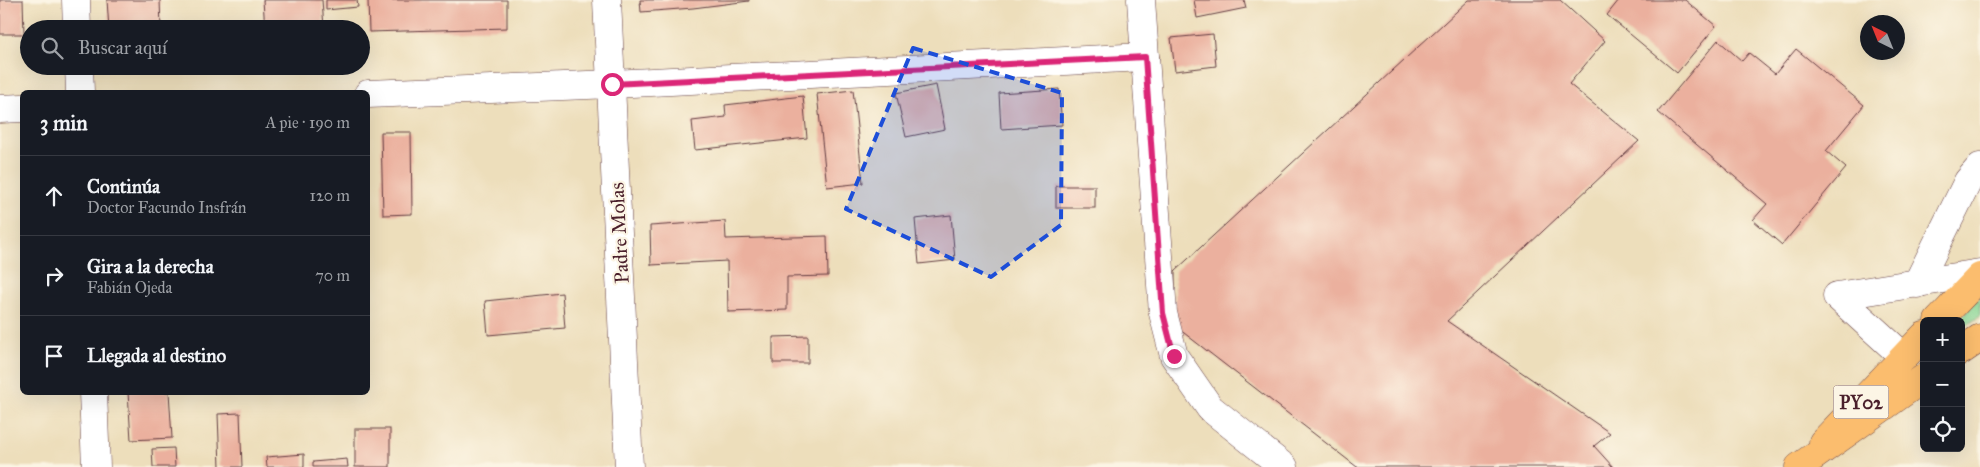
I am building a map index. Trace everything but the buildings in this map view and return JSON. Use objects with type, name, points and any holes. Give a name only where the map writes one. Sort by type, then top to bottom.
[{"type":"main road","points":[[1942,317],[1980,277]]},
{"type":"main road","points":[[1965,348],[1980,338]]},
{"type":"main road","name":"PY02","points":[[1799,467],[1920,340]]},
{"type":"main road","name":"PY02","points":[[1799,467],[1920,381]]},
{"type":"street","points":[[76,0],[77,20]]},
{"type":"street","name":"Padre Molas","points":[[607,0],[629,467]]},
{"type":"street","points":[[1141,0],[1163,313],[1174,356],[1210,408],[1284,467]]},
{"type":"street","points":[[370,94],[612,84],[1145,57]]},
{"type":"street","points":[[79,75],[80,90]]},
{"type":"street","points":[[0,109],[20,108]]},
{"type":"street","points":[[1916,284],[1968,181],[1980,168]]},
{"type":"street","points":[[1904,357],[1837,296],[1980,273]]},
{"type":"street","points":[[93,395],[96,467]]},
{"type":"highlighted area","points":[[913,48],[1062,93],[1061,225],[991,277],[846,209]]},
{"type":"green space","points":[[1980,296],[1980,316],[1965,326],[1965,317],[1962,317]]},
{"type":"route","points":[[612,84],[1145,57],[1163,313],[1174,356]]}]
